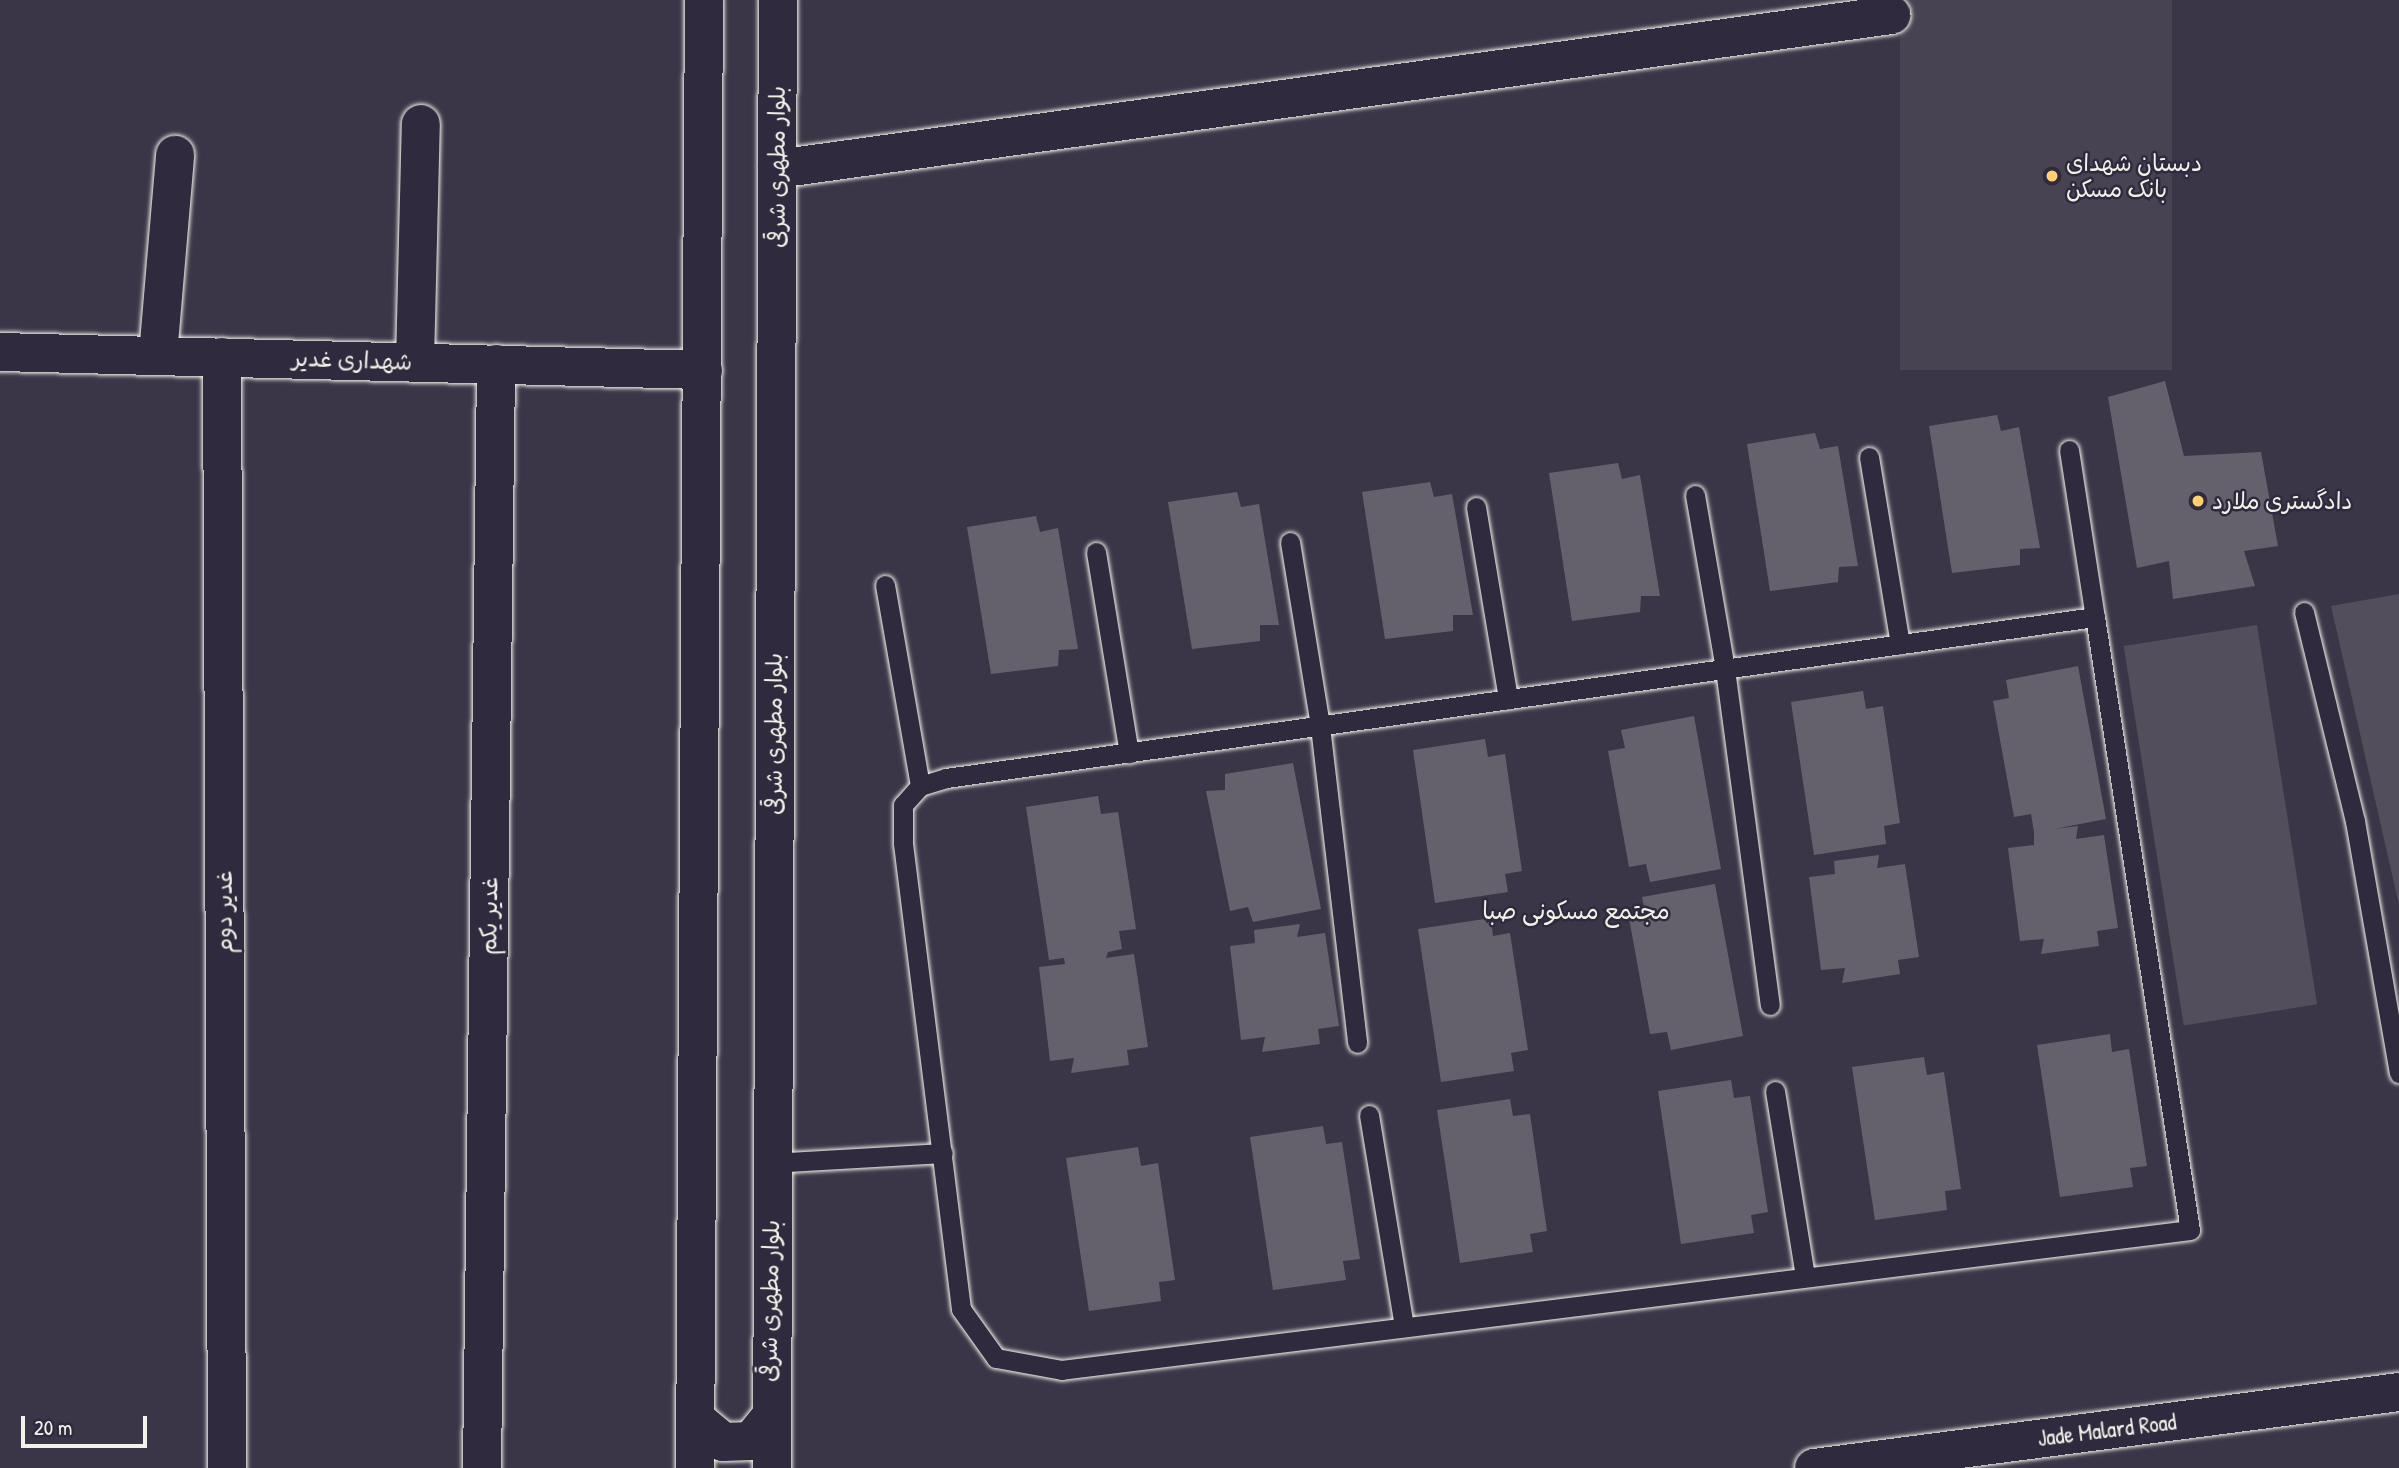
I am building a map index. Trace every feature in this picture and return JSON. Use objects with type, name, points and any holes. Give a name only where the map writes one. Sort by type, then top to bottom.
[{"type":"street","points":[[695,1468],[704,0]]},
{"type":"street","name":"بلوار مطهری شرقی","points":[[772,1468],[769,1419],[778,0]]},
{"type":"street","points":[[777,169],[1891,15]]},
{"type":"street","points":[[415,362],[421,124]]},
{"type":"street","points":[[158,355],[175,155]]},
{"type":"street","name":"شهداری غدیر","points":[[0,352],[703,370]]},
{"type":"street","name":"غدیر دوم","points":[[222,357],[227,1468]]},
{"type":"street","name":"غدیر یکم","points":[[482,1468],[496,365]]},
{"type":"street","name":"Jade Malard Road","points":[[1814,1468],[2399,1392]]},
{"type":"street","points":[[697,1420],[723,1442],[751,1441],[769,1419]]},
{"type":"lane","points":[[2069,450],[2095,617],[2190,1230],[1062,1370],[996,1358],[961,1309],[903,844],[903,805],[920,786],[1129,753],[2095,617]]},
{"type":"lane","points":[[1869,457],[1900,644]]},
{"type":"lane","points":[[1695,495],[1725,669],[1770,1005]]},
{"type":"lane","points":[[1476,507],[1508,699]]},
{"type":"lane","points":[[1290,542],[1320,726],[1357,1044]]},
{"type":"lane","points":[[1096,552],[1129,753]]},
{"type":"lane","points":[[885,585],[920,786]]},
{"type":"lane","points":[[2304,612],[2355,821],[2399,1073]]},
{"type":"lane","points":[[1775,1091],[1805,1277]]},
{"type":"lane","points":[[1369,1115],[1404,1328]]},
{"type":"lane","points":[[771,1163],[943,1153]]},
{"type":"shaded area","name":"دبستان شهدای بانک مسکن","points":[[1900,0],[2172,0],[2172,370],[1900,370]]},
{"type":"shaded area","points":[[2399,594],[2399,905],[2331,606]]},
{"type":"shaded area","points":[[2257,625],[2317,1004],[2184,1025],[2124,646]]},
{"type":"building","name":"دادگستری ملارد","points":[[2165,381],[2184,456],[2261,452],[2278,546],[2244,551],[2255,586],[2173,599],[2169,561],[2137,568],[2108,397]]},
{"type":"building","points":[[1997,415],[2001,431],[2019,427],[2040,548],[2020,549],[2020,565],[1952,573],[1929,426]]},
{"type":"building","points":[[1815,433],[1820,449],[1838,446],[1858,566],[1839,567],[1838,582],[1770,591],[1747,444]]},
{"type":"building","points":[[1618,463],[1622,479],[1640,475],[1660,596],[1641,596],[1640,612],[1572,621],[1549,473]]},
{"type":"building","points":[[1430,482],[1434,497],[1452,494],[1473,615],[1453,615],[1453,631],[1385,639],[1362,492]]},
{"type":"building","points":[[1237,492],[1241,507],[1259,504],[1279,625],[1260,625],[1260,641],[1192,649],[1168,502]]},
{"type":"building","points":[[1036,516],[1040,532],[1058,528],[1078,649],[1059,650],[1058,666],[991,674],[967,527]]},
{"type":"building","points":[[2078,666],[2106,819],[2054,829],[2078,826],[2076,839],[2104,835],[2118,928],[2097,931],[2099,946],[2041,954],[2044,939],[2020,941],[2008,848],[2034,845],[2034,832],[2031,814],[2014,817],[1993,701],[2009,698],[2006,680]]},
{"type":"building","points":[[1863,691],[1866,709],[1883,706],[1900,823],[1884,826],[1886,844],[1814,855],[1791,702]]},
{"type":"building","points":[[1694,716],[1721,869],[1650,882],[1646,864],[1629,867],[1608,751],[1625,748],[1621,730]]},
{"type":"building","points":[[1485,739],[1488,757],[1505,754],[1522,871],[1505,874],[1508,892],[1435,903],[1413,750]]},
{"type":"building","points":[[1293,763],[1321,909],[1253,922],[1248,907],[1230,911],[1206,791],[1225,790],[1225,774]]},
{"type":"building","points":[[1098,796],[1101,814],[1118,812],[1136,929],[1119,931],[1122,949],[1108,952],[1106,958],[1134,954],[1148,1047],[1127,1050],[1129,1065],[1071,1073],[1074,1058],[1050,1061],[1039,967],[1065,964],[1064,958],[1049,960],[1026,807]]},
{"type":"building","points":[[1879,855],[1877,868],[1905,864],[1919,957],[1898,960],[1900,974],[1842,983],[1845,968],[1821,970],[1809,877],[1835,874],[1834,861]]},
{"type":"building","points":[[1715,884],[1743,1036],[1671,1050],[1667,1032],[1650,1034],[1629,918],[1646,916],[1642,897]]},
{"type":"building","points":[[1491,918],[1493,936],[1510,933],[1528,1050],[1511,1053],[1514,1071],[1441,1082],[1418,929]]},
{"type":"building","points":[[1300,924],[1297,937],[1325,933],[1339,1026],[1318,1029],[1320,1044],[1262,1052],[1265,1037],[1241,1040],[1230,946],[1255,943],[1254,930]]},
{"type":"building","points":[[2110,1034],[2112,1052],[2129,1049],[2147,1166],[2130,1168],[2133,1187],[2060,1197],[2037,1045]]},
{"type":"building","points":[[1924,1057],[1927,1075],[1944,1072],[1961,1189],[1945,1191],[1947,1210],[1875,1220],[1852,1067]]},
{"type":"building","points":[[1731,1080],[1734,1098],[1750,1096],[1768,1212],[1751,1215],[1754,1233],[1681,1244],[1658,1091]]},
{"type":"building","points":[[1510,1099],[1513,1116],[1530,1114],[1547,1231],[1530,1234],[1533,1252],[1460,1263],[1437,1110]]},
{"type":"building","points":[[1323,1126],[1326,1144],[1342,1142],[1360,1259],[1343,1261],[1346,1280],[1273,1290],[1250,1137]]},
{"type":"building","points":[[1138,1147],[1141,1166],[1158,1163],[1175,1280],[1159,1282],[1161,1301],[1089,1311],[1066,1158]]},
{"type":"place","name":"دبستان شهدای بانک مسکن","points":[[2052,176]]},
{"type":"place","name":"دادگستری ملارد","points":[[2198,501]]},
{"type":"district","name":"مجتمع مسکونی صبا","points":[[1576,911]]}]
